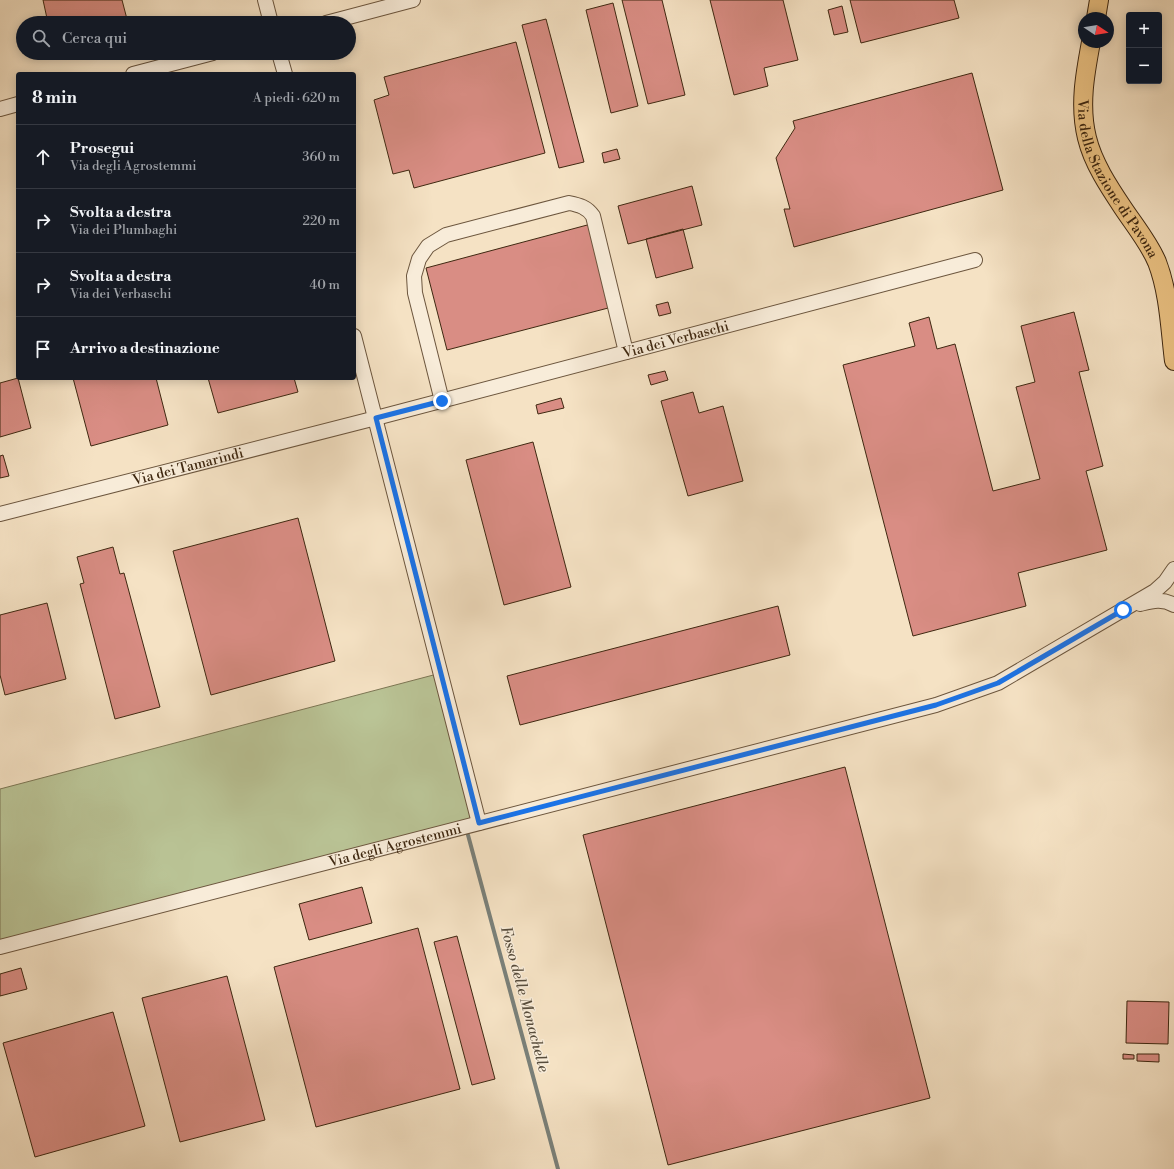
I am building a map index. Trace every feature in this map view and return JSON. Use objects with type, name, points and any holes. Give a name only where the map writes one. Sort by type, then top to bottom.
[{"type":"main road","points":[[1097,12],[1099,0]]},
{"type":"main road","name":"Via della Stazione di Pavona","points":[[1090,48],[1083,97],[1083,116],[1087,139],[1099,167],[1120,203],[1152,251],[1156,261],[1164,285],[1174,361]]},
{"type":"street","points":[[265,0],[269,16]]},
{"type":"street","points":[[353,16],[414,0]]},
{"type":"street","points":[[141,72],[186,60]]},
{"type":"street","points":[[281,60],[284,72]]},
{"type":"street","points":[[0,109],[16,105]]},
{"type":"street","points":[[442,401],[415,293],[414,276],[419,259],[428,246],[446,235],[569,203],[589,210],[593,216],[626,352]]},
{"type":"street","name":"Via dei Verbaschi","points":[[376,418],[975,260]]},
{"type":"street","points":[[356,343],[479,823]]},
{"type":"street","name":"Via dei Tamarindi","points":[[0,514],[376,418]]},
{"type":"street","name":"Via degli Agrostemmi","points":[[0,947],[936,705],[998,683],[1160,587],[1174,569]]},
{"type":"street","name":"Via degli Agrostemmi","points":[[1123,610],[1152,601],[1164,601],[1174,605]]},
{"type":"green space","points":[[441,673],[479,823],[0,947],[0,789]]},
{"type":"building","points":[[43,0],[122,0],[126,16],[46,16]]},
{"type":"building","points":[[622,0],[662,0],[685,95],[648,104]]},
{"type":"building","points":[[710,0],[783,0],[798,60],[764,68],[768,86],[734,95]]},
{"type":"building","points":[[850,0],[954,0],[959,18],[861,43]]},
{"type":"building","points":[[613,3],[638,106],[611,113],[586,10]]},
{"type":"building","points":[[842,6],[848,32],[834,35],[828,10]]},
{"type":"building","points":[[546,19],[584,162],[559,168],[522,25]]},
{"type":"building","points":[[516,42],[545,153],[414,188],[409,170],[393,174],[374,100],[389,95],[384,77]]},
{"type":"building","points":[[972,73],[1003,190],[794,247],[784,209],[790,209],[776,158],[795,128],[793,121]]},
{"type":"building","points":[[617,149],[620,159],[604,163],[602,153]]},
{"type":"building","points":[[692,186],[702,225],[628,244],[618,206]]},
{"type":"building","points":[[591,224],[612,307],[447,350],[426,268]]},
{"type":"building","points":[[683,229],[693,268],[656,278],[646,239]]},
{"type":"building","points":[[668,302],[671,313],[659,316],[656,305]]},
{"type":"building","points":[[1074,312],[1089,370],[1079,372],[1103,466],[1086,471],[1107,550],[1018,573],[1026,606],[913,636],[843,365],[915,346],[909,323],[929,317],[937,349],[955,344],[993,491],[1040,479],[1016,387],[1035,382],[1021,326]]},
{"type":"building","points":[[665,371],[668,380],[651,385],[648,375]]},
{"type":"building","points":[[16,379],[16,380],[19,380],[31,428],[0,437],[0,383]]},
{"type":"building","points":[[74,380],[157,380],[168,425],[91,446]]},
{"type":"building","points":[[209,380],[295,380],[298,392],[218,413]]},
{"type":"building","points":[[693,392],[699,413],[723,406],[743,481],[688,496],[661,401]]},
{"type":"building","points":[[561,398],[564,408],[538,414],[536,405]]},
{"type":"building","points":[[533,442],[571,587],[504,605],[466,460]]},
{"type":"building","points":[[3,455],[9,476],[0,478],[0,456]]},
{"type":"building","points":[[298,518],[335,661],[211,695],[173,551]]},
{"type":"building","points":[[113,547],[120,574],[124,573],[160,707],[115,719],[80,584],[84,583],[77,557]]},
{"type":"building","points":[[47,603],[66,679],[5,695],[0,675],[0,615]]},
{"type":"building","points":[[778,606],[790,655],[520,725],[507,676]]},
{"type":"building","points":[[845,767],[930,1098],[668,1165],[583,835]]},
{"type":"building","points":[[362,887],[372,923],[309,940],[299,904]]},
{"type":"building","points":[[418,928],[460,1089],[316,1127],[274,967]]},
{"type":"building","points":[[457,936],[495,1079],[472,1085],[434,942]]},
{"type":"building","points":[[21,968],[27,989],[0,996],[0,974]]},
{"type":"building","points":[[227,976],[265,1120],[180,1142],[142,998]]},
{"type":"building","points":[[1127,1001],[1169,1002],[1168,1044],[1126,1043]]},
{"type":"building","points":[[113,1012],[145,1126],[35,1157],[3,1043]]},
{"type":"building","points":[[1123,1054],[1134,1055],[1134,1059],[1123,1059]]},
{"type":"building","points":[[1137,1054],[1159,1054],[1159,1062],[1137,1061]]},
{"type":"waterway","name":"Fosso delle Monachelle","points":[[468,835],[558,1169]]},
{"type":"route","points":[[442,401],[376,418],[479,823],[936,705],[998,683],[1123,610]]}]
